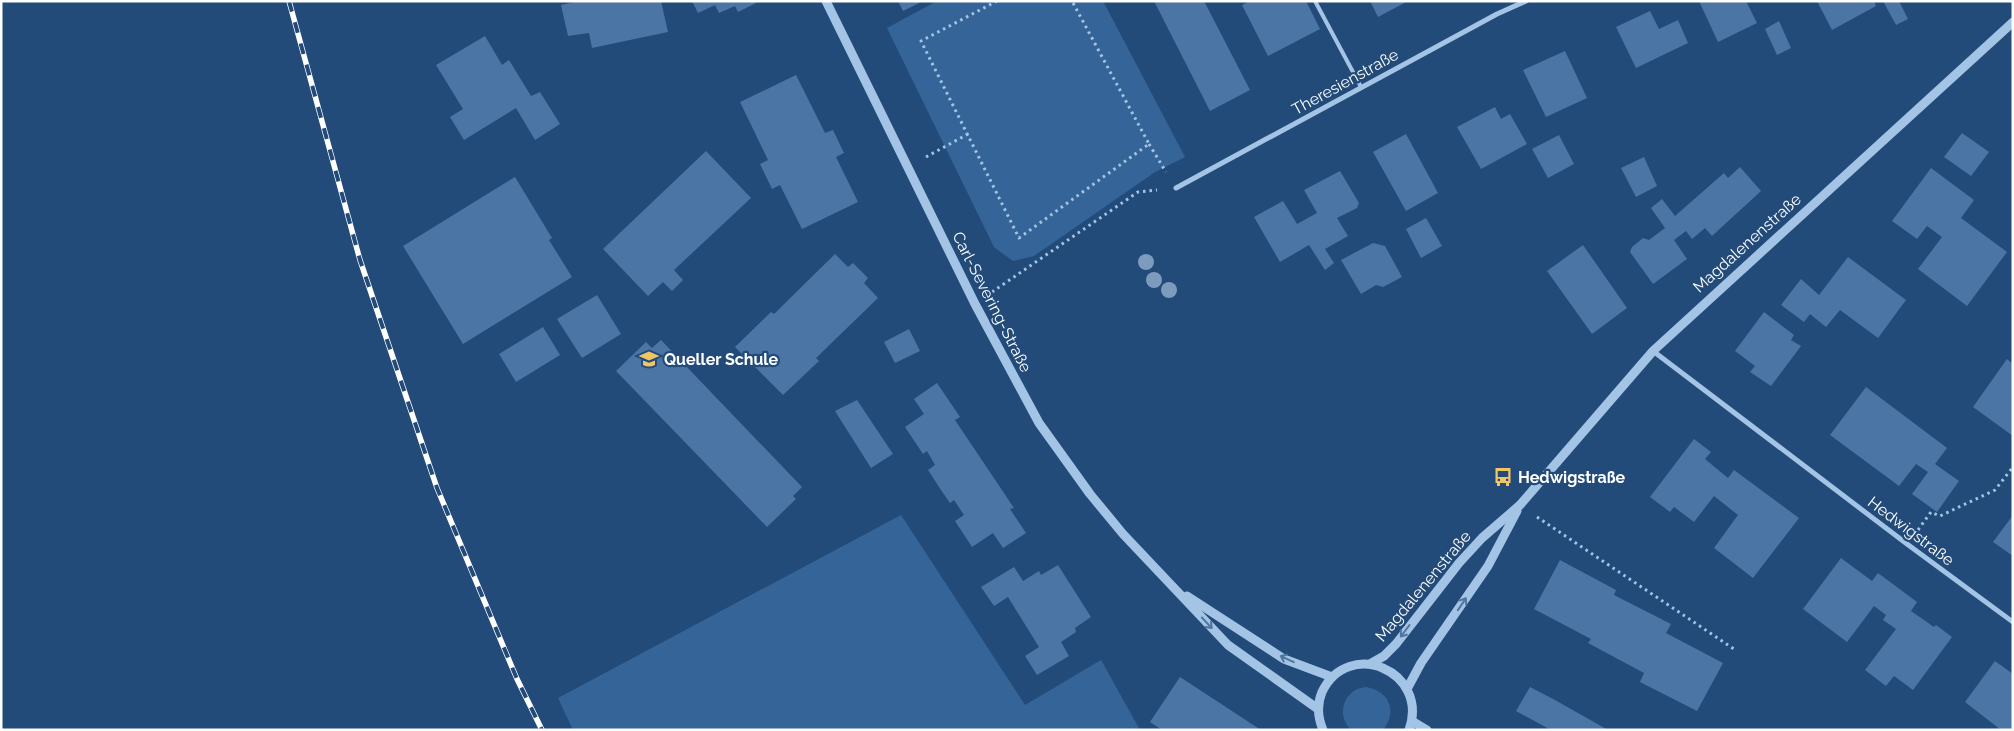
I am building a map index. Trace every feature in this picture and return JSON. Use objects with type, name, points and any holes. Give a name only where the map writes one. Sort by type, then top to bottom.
[{"type":"street","name":"Carl-Severing-Straße","points":[[826,1],[975,304],[1039,423],[1090,494],[1123,534],[1228,645],[1318,709]]},
{"type":"street","name":"Theresienstraße","points":[[1176,188],[1497,14],[1526,1]]},
{"type":"street","name":"Magdalenenstraße","points":[[1370,664],[1384,656],[1396,644],[1458,563],[1482,538],[1520,505],[1653,351],[2013,22]]},
{"type":"street","name":"Hedwigstraße","points":[[1653,351],[1906,544],[2013,622]]},
{"type":"street","name":"Magdalenenstraße","points":[[1407,688],[1421,662],[1488,566],[1520,505]]},
{"type":"street","name":"Carl-Severing-Straße","points":[[1174,588],[1284,659],[1332,677]]},
{"type":"street","points":[[1322,730],[1318,709],[1320,697],[1332,677],[1350,667],[1370,664],[1384,668],[1398,676],[1407,688],[1413,710],[1410,726],[1427,730]]},
{"type":"lane","points":[[1315,1],[1361,87]]},
{"type":"path","points":[[997,1],[921,41],[1019,238],[1149,144]]},
{"type":"path","points":[[975,304],[1138,192],[1176,188],[1149,144],[1072,1]]},
{"type":"path","points":[[908,167],[968,134]]},
{"type":"path","points":[[1906,544],[1931,512],[1940,516],[1995,490],[2013,467]]},
{"type":"path","points":[[1520,505],[1734,649]]},
{"type":"shaded area","points":[[937,1],[1103,1],[1185,157],[1155,172],[1034,256],[1013,261],[994,247],[887,28]]},
{"type":"shaded area","points":[[901,515],[1025,705],[1101,660],[1140,730],[573,730],[558,698]]},
{"type":"shaded area","points":[[1366,687],[1380,693],[1389,703],[1390,716],[1383,730],[1351,730],[1346,724],[1343,710],[1347,697],[1352,692]]},
{"type":"building","points":[[579,1],[661,1],[668,32],[592,48],[589,33],[568,36],[561,5]]},
{"type":"building","points":[[692,1],[760,1],[738,12],[735,6],[719,13],[715,5],[698,13]]},
{"type":"building","points":[[898,1],[923,1],[903,11]]},
{"type":"building","points":[[1154,1],[1204,1],[1250,90],[1210,111]]},
{"type":"building","points":[[1250,1],[1306,1],[1320,29],[1268,56],[1242,5]]},
{"type":"building","points":[[1370,1],[1408,1],[1378,17]]},
{"type":"building","points":[[1699,1],[1746,1],[1757,23],[1718,42]]},
{"type":"building","points":[[1817,1],[1874,1],[1876,6],[1832,30]]},
{"type":"building","points":[[1883,1],[1899,1],[1908,19],[1896,25]]},
{"type":"building","points":[[1650,11],[1659,29],[1678,20],[1688,43],[1636,68],[1616,27]]},
{"type":"building","points":[[1779,21],[1791,48],[1777,55],[1765,29]]},
{"type":"building","points":[[485,36],[502,65],[509,60],[531,96],[540,92],[560,124],[535,140],[516,108],[464,140],[450,117],[463,109],[436,65]]},
{"type":"building","points":[[1565,51],[1587,98],[1546,117],[1523,70]]},
{"type":"building","points":[[796,75],[825,133],[833,130],[844,153],[836,157],[858,202],[802,229],[780,185],[772,189],[760,164],[768,160],[740,102]]},
{"type":"building","points":[[1495,107],[1501,119],[1510,114],[1527,144],[1481,169],[1457,127]]},
{"type":"building","points":[[1962,133],[1989,152],[1971,176],[1944,157]]},
{"type":"building","points":[[1406,134],[1438,193],[1406,211],[1373,152]]},
{"type":"building","points":[[1559,135],[1574,164],[1548,178],[1532,149]]},
{"type":"building","points":[[706,151],[751,198],[674,270],[683,280],[672,291],[663,282],[648,296],[603,249]]},
{"type":"building","points":[[1644,157],[1657,186],[1636,197],[1621,168]]},
{"type":"building","points":[[1740,167],[1761,191],[1712,236],[1705,228],[1692,239],[1686,231],[1674,240],[1687,259],[1653,284],[1630,252],[1632,247],[1643,238],[1649,240],[1665,228],[1651,208],[1662,199],[1675,216],[1724,173],[1728,178]]},
{"type":"building","points":[[1931,168],[1974,200],[1961,218],[2007,252],[1967,306],[1918,269],[1942,237],[1927,226],[1917,239],[1892,221]]},
{"type":"building","points":[[1340,171],[1359,203],[1357,208],[1337,218],[1348,236],[1325,249],[1334,263],[1325,270],[1309,245],[1280,262],[1254,217],[1283,201],[1297,224],[1317,213],[1304,190]]},
{"type":"building","points":[[515,177],[552,238],[549,240],[572,277],[463,344],[403,246]]},
{"type":"building","points":[[1426,218],[1442,246],[1421,258],[1406,229]]},
{"type":"building","points":[[1373,243],[1385,246],[1402,277],[1383,287],[1376,285],[1361,294],[1341,260]]},
{"type":"building","points":[[1583,245],[1627,308],[1592,334],[1547,271]]},
{"type":"building","points":[[835,254],[848,267],[853,263],[868,278],[864,283],[878,298],[816,358],[819,361],[783,395],[735,347],[771,312],[774,314]]},
{"type":"building","points":[[1848,257],[1906,300],[1878,338],[1840,310],[1826,327],[1810,314],[1804,322],[1781,305],[1801,279],[1819,295]]},
{"type":"building","points":[[597,295],[621,334],[582,358],[557,319]]},
{"type":"building","points":[[1764,312],[1794,335],[1791,340],[1801,346],[1771,386],[1750,372],[1755,366],[1735,351]]},
{"type":"building","points":[[543,327],[560,355],[516,382],[499,354]]},
{"type":"building","points":[[909,329],[920,351],[895,363],[884,342]]},
{"type":"building","points":[[661,340],[802,487],[793,496],[796,499],[767,527],[616,371],[646,342],[652,348]]},
{"type":"building","points":[[2007,359],[2013,364],[2013,436],[1973,407]]},
{"type":"building","points":[[937,383],[960,417],[955,420],[1014,508],[1010,509],[1026,533],[1003,548],[993,533],[972,547],[955,521],[964,515],[954,500],[950,503],[939,487],[928,470],[935,465],[927,451],[923,454],[905,427],[924,414],[914,399]]},
{"type":"building","points":[[1866,387],[1947,448],[1935,464],[1959,481],[1937,512],[1912,494],[1928,472],[1916,464],[1899,486],[1830,435]]},
{"type":"building","points":[[857,400],[893,454],[871,468],[835,411]]},
{"type":"building","points":[[1694,439],[1711,452],[1705,459],[1728,478],[1734,470],[1799,518],[1753,578],[1714,548],[1738,515],[1714,496],[1694,522],[1674,507],[1670,512],[1650,497]]},
{"type":"building","points":[[2013,515],[2013,556],[1993,542]]},
{"type":"building","points":[[1841,558],[1872,581],[1878,573],[1917,602],[1911,611],[1934,627],[1936,625],[1952,637],[1913,690],[1894,676],[1886,686],[1865,670],[1896,629],[1883,620],[1886,615],[1874,606],[1847,642],[1803,609]]},
{"type":"building","points":[[1560,560],[1616,590],[1614,595],[1671,624],[1666,633],[1723,663],[1697,711],[1640,682],[1644,673],[1588,643],[1591,639],[1534,609]]},
{"type":"building","points":[[1058,565],[1091,617],[1075,628],[1076,632],[1061,642],[1069,656],[1037,675],[1025,656],[1039,647],[1008,597],[994,606],[981,587],[1014,567],[1023,581],[1039,571],[1041,575]]},
{"type":"building","points":[[1995,661],[2013,674],[2013,730],[2001,730],[1965,702]]},
{"type":"building","points":[[1180,677],[1261,730],[1162,730],[1150,722]]},
{"type":"building","points":[[1530,687],[1608,730],[1551,730],[1516,711]]},
{"type":"railway","points":[[289,1],[360,260],[437,488],[517,679],[542,730]]},
{"type":"place","name":"Queller Schule","points":[[649,359]]},
{"type":"place","name":"Hedwigstraße","points":[[1503,477]]}]
